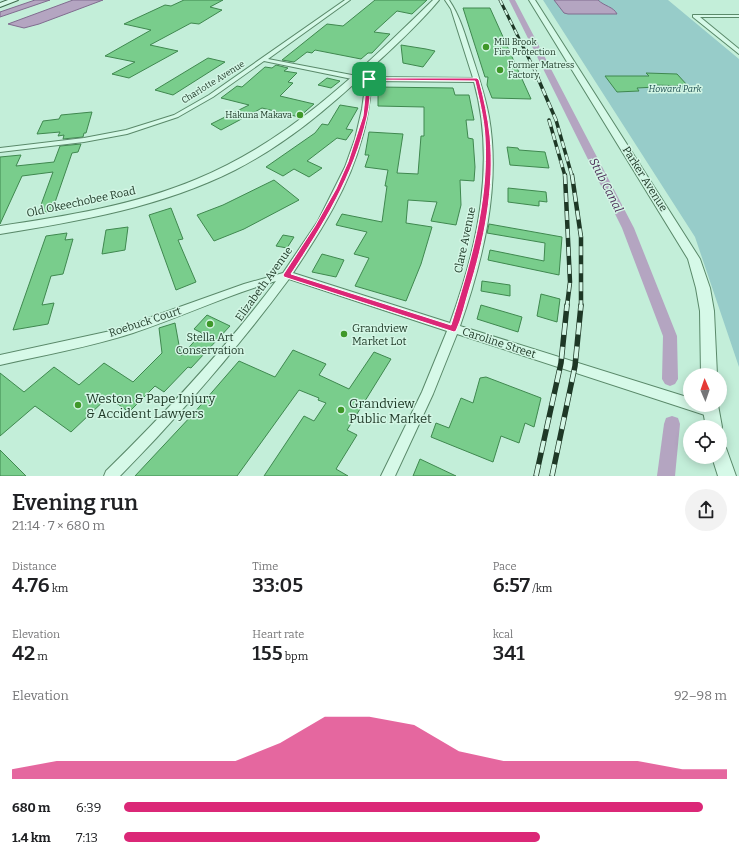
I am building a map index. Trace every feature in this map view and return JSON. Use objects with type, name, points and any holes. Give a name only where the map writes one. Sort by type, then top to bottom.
[{"type":"main road","points":[[0,5],[15,0]]},
{"type":"street","name":"Charlotte Avenue","points":[[0,150],[84,140],[127,132],[155,124],[196,105],[265,60],[348,0]]},
{"type":"street","name":"Old Okeechobee Road","points":[[0,230],[103,212],[169,194],[239,163],[289,133],[362,78],[436,0]]},
{"type":"street","name":"Clare Avenue","points":[[388,476],[430,388],[454,328],[480,235],[486,200],[488,137],[483,105],[477,80],[453,9],[447,0]]},
{"type":"street","name":"Parker Avenue","points":[[532,0],[694,259],[703,288],[707,311],[709,368]]},
{"type":"street","points":[[739,16],[695,16],[739,52]]},
{"type":"street","points":[[265,60],[362,78],[477,80]]},
{"type":"street","name":"Elizabeth Avenue","points":[[111,476],[160,426],[252,322],[287,275],[318,227],[339,189],[351,162],[365,116],[362,78]]},
{"type":"street","name":"Caroline Street","points":[[287,275],[683,402]]},
{"type":"street","name":"Roebuck Court","points":[[0,360],[69,345],[130,329],[241,288],[287,275]]},
{"type":"street","points":[[723,464],[726,476]]},
{"type":"green space","name":"Howard Park","points":[[543,0],[668,0],[739,59],[739,367],[695,237]]},
{"type":"shaded area","points":[[35,0],[50,0],[0,17],[0,12]]},
{"type":"shaded area","points":[[73,0],[103,0],[39,24],[24,28],[8,24]]},
{"type":"shaded area","points":[[554,0],[598,0],[614,10],[617,14],[568,14],[564,13]]},
{"type":"building","points":[[184,0],[223,0],[210,7],[222,10],[199,24],[191,23],[150,45],[178,51],[129,78],[112,74],[135,62],[105,56],[151,30],[124,24],[165,5],[171,6]]},
{"type":"building","points":[[375,0],[427,0],[412,14],[397,11],[374,32],[390,34],[372,53],[368,53],[361,59],[315,50],[312,53],[307,52],[294,62],[282,60],[327,24],[343,26]]},
{"type":"building","name":"Former Matress Factory","points":[[463,8],[490,8],[531,99],[492,98],[487,85],[488,77],[485,77]]},
{"type":"building","points":[[401,45],[435,51],[423,67],[403,63]]},
{"type":"building","points":[[208,58],[225,62],[173,95],[155,90]]},
{"type":"building","points":[[276,65],[288,68],[284,71],[297,73],[288,82],[293,83],[280,96],[314,104],[299,117],[262,108],[221,130],[211,124],[249,105],[221,98],[237,86],[242,87],[265,67],[272,68]]},
{"type":"building","points":[[646,73],[677,74],[688,86],[654,85],[656,87],[637,88],[639,91],[617,92],[605,76],[649,76]]},
{"type":"building","points":[[327,78],[340,81],[331,88],[318,85]]},
{"type":"building","points":[[378,87],[453,88],[455,95],[469,95],[474,120],[466,120],[468,138],[473,139],[475,167],[474,181],[460,180],[461,205],[456,225],[431,221],[437,202],[408,200],[406,223],[432,227],[421,264],[406,301],[355,286],[369,258],[354,254],[367,232],[336,225],[342,214],[382,222],[388,170],[365,167],[369,155],[365,155],[369,132],[403,134],[397,173],[418,174],[421,136],[424,136],[424,107],[378,106]]},
{"type":"building","points":[[340,105],[358,108],[346,129],[353,130],[346,140],[337,138],[307,161],[322,168],[309,177],[294,169],[283,176],[266,167],[315,133],[322,124],[328,125]]},
{"type":"building","points":[[92,112],[86,133],[84,133],[83,137],[63,139],[64,135],[58,136],[60,132],[37,134],[43,121],[59,119],[61,115]]},
{"type":"building","points":[[81,144],[78,152],[72,153],[52,211],[38,213],[53,172],[22,176],[0,224],[0,157],[21,155],[16,166],[54,162],[60,146]]},
{"type":"building","points":[[507,147],[518,148],[519,150],[545,152],[549,168],[510,165]]},
{"type":"building","points":[[274,180],[299,200],[244,229],[214,241],[197,215],[223,205]]},
{"type":"building","points":[[508,188],[546,192],[547,202],[539,201],[539,206],[508,202]]},
{"type":"building","points":[[171,208],[183,239],[178,240],[196,282],[176,290],[149,215]]},
{"type":"building","points":[[489,224],[562,237],[559,275],[488,260],[490,250],[544,261],[545,243],[487,233]]},
{"type":"building","points":[[128,227],[125,250],[102,254],[106,230]]},
{"type":"building","points":[[67,233],[65,240],[73,239],[63,274],[51,276],[42,305],[54,303],[48,324],[13,330],[46,236]]},
{"type":"building","points":[[283,235],[294,237],[287,248],[276,246]]},
{"type":"building","points":[[322,254],[344,260],[336,277],[312,272]]},
{"type":"building","points":[[482,281],[510,285],[510,296],[481,291]]},
{"type":"building","points":[[541,294],[560,299],[557,322],[537,316]]},
{"type":"building","points":[[481,305],[522,317],[518,332],[477,319]]},
{"type":"building","points":[[207,315],[230,326],[191,368],[188,367],[164,392],[155,386],[129,412],[108,397],[71,432],[35,406],[0,436],[0,373],[24,392],[54,367],[79,385],[104,363],[133,382],[162,353],[159,328],[175,323],[181,356],[202,333],[194,329]]},
{"type":"building","points":[[293,350],[326,364],[319,375],[349,389],[374,352],[391,359],[347,430],[357,435],[336,469],[348,476],[264,476],[304,416],[314,421],[326,403],[318,400],[319,398],[299,390],[237,476],[135,476],[193,414],[239,361],[275,377]]},
{"type":"building","points":[[486,377],[541,398],[534,427],[525,423],[519,443],[501,436],[493,462],[431,437],[436,423],[449,428],[461,398],[473,403],[480,378]]},
{"type":"building","points":[[0,450],[26,476],[0,476]]},
{"type":"building","points":[[420,459],[456,476],[413,476]]},
{"type":"waterway","name":"Stub Canal","points":[[512,0],[628,228],[670,336],[670,379]]},
{"type":"waterway","name":"Stub Canal","points":[[666,476],[672,424]]},
{"type":"railway","points":[[500,0],[538,77]]},
{"type":"railway","points":[[537,76],[556,120],[572,176]]},
{"type":"railway","points":[[549,120],[565,176]]},
{"type":"railway","points":[[565,175],[570,282],[567,306]]},
{"type":"railway","points":[[572,175],[581,237],[581,305]]},
{"type":"railway","points":[[536,476],[561,363],[567,305]]},
{"type":"railway","points":[[552,476],[575,366],[581,305]]},
{"type":"place","name":"Mill Brook Fire Protection","points":[[486,47]]},
{"type":"place","name":"Former Matress Factory","points":[[500,70]]},
{"type":"place","name":"Hakuna Makava","points":[[300,115]]},
{"type":"place","name":"Stella Art Conservation","points":[[210,324]]},
{"type":"place","name":"Grandview Market Lot","points":[[344,334]]},
{"type":"place","name":"Weston & Pape Injury & Accident Lawyers","points":[[78,405]]},
{"type":"place","name":"Grandview Public Market","points":[[341,410]]},
{"type":"route","points":[[369,79],[477,80],[482,99],[488,137],[486,200],[480,235],[470,275],[454,328],[287,275],[318,227],[339,189],[351,162],[365,116],[369,79]]}]
